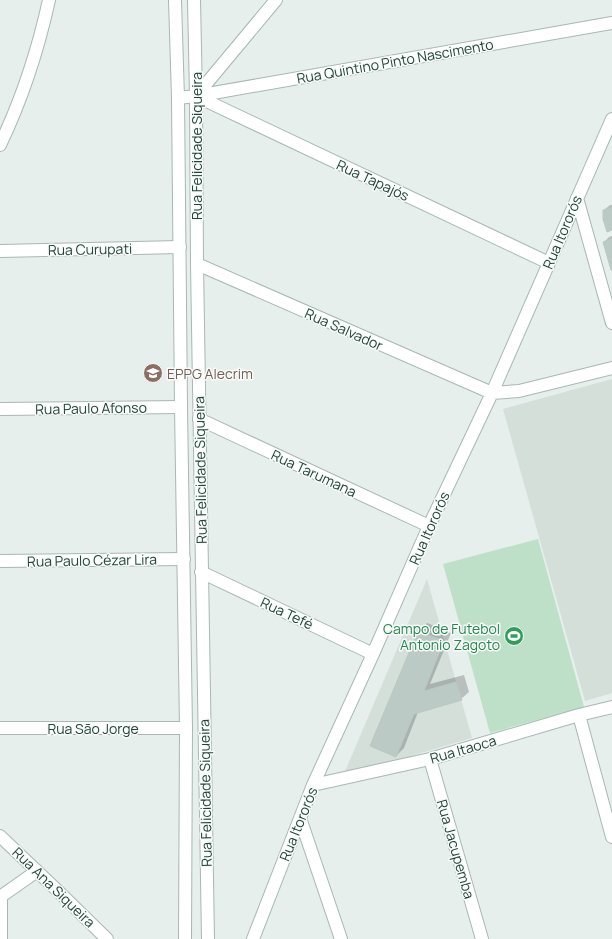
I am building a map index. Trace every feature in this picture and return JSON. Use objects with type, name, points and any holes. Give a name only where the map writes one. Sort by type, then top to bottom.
[{"type":"street","points":[[0,144],[12,119],[30,71],[49,0]]},
{"type":"street","name":"Rua Felicidade Siqueira","points":[[175,0],[178,98],[186,728],[185,939]]},
{"type":"street","name":"Rua Felicidade Siqueira","points":[[194,0],[201,572],[208,939]]},
{"type":"street","points":[[196,96],[276,0]]},
{"type":"street","name":"Rua Quintino Pinto Nascimento","points":[[178,98],[612,23]]},
{"type":"street","name":"Rua Tapajós","points":[[196,96],[549,263]]},
{"type":"street","name":"Rua Itororós","points":[[253,939],[313,785],[373,654],[429,526],[492,394],[612,119]]},
{"type":"street","points":[[577,198],[612,323]]},
{"type":"street","name":"Rua Curupati","points":[[0,251],[180,248]]},
{"type":"street","name":"Rua Salvador","points":[[197,264],[492,394]]},
{"type":"street","points":[[492,394],[519,391],[612,368]]},
{"type":"street","name":"Rua Paulo Afonso","points":[[0,409],[181,407]]},
{"type":"street","name":"Rua Tarumana","points":[[199,419],[429,526]]},
{"type":"street","name":"Rua Paulo Cézar Lira","points":[[0,562],[184,559]]},
{"type":"street","name":"Rua Tefé","points":[[201,572],[373,654]]},
{"type":"street","name":"Rua Itaoca","points":[[313,785],[430,759],[579,715],[612,707]]},
{"type":"street","points":[[579,715],[612,837]]},
{"type":"street","name":"Rua São Jorge","points":[[0,728],[186,728]]},
{"type":"street","name":"Rua Jacupemba","points":[[430,759],[482,939]]},
{"type":"street","points":[[300,818],[341,939]]},
{"type":"street","name":"Rua Ana Siqueira","points":[[0,836],[107,939]]},
{"type":"street","points":[[1,939],[0,897],[37,871]]},
{"type":"shaded area","points":[[612,379],[612,693],[585,701],[503,409]]},
{"type":"shaded area","points":[[427,579],[472,738],[343,776]]},
{"type":"green space","name":"Campo de Futebol Antonio Zagoto","points":[[538,539],[584,707],[490,733],[443,564]]},
{"type":"building","points":[[612,208],[612,230],[607,232],[603,219],[603,210]]},
{"type":"building","points":[[612,239],[612,270],[611,270],[603,242]]},
{"type":"building","points":[[418,631],[444,641],[424,691],[456,682],[462,700],[414,714],[396,757],[370,746]]},
{"type":"place","name":"EPPG Alecrim","points":[[153,373]]},
{"type":"place","name":"Campo de Futebol Antonio Zagoto","points":[[514,636]]}]
